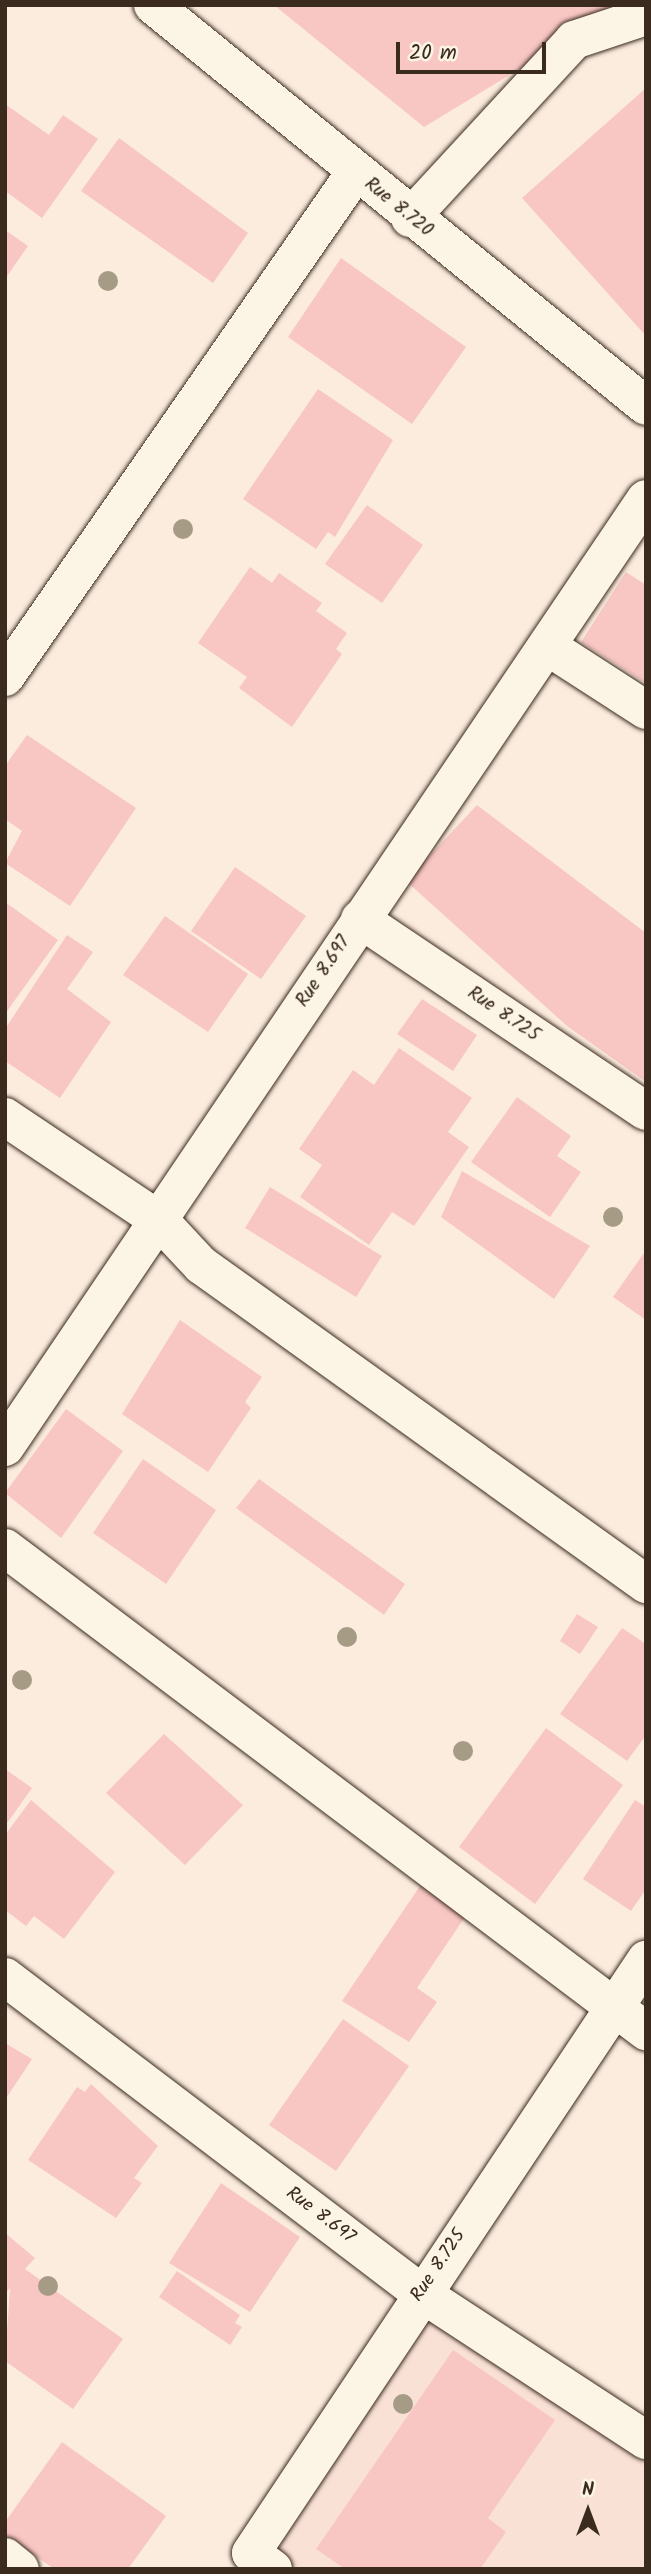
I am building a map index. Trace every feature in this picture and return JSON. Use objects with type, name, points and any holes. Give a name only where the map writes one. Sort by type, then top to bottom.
[{"type":"street","name":"Rue 8.720","points":[[153,5],[410,218],[646,406]]},
{"type":"street","points":[[410,218],[574,40],[646,16]]},
{"type":"street","points":[[5,677],[355,173]]},
{"type":"street","name":"Rue 8.697","points":[[5,1447],[646,499]]},
{"type":"street","points":[[547,646],[646,710]]},
{"type":"street","name":"Rue 8.725","points":[[360,919],[646,1111]]},
{"type":"street","points":[[5,1117],[159,1220],[201,1265],[646,1584]]},
{"type":"street","points":[[5,1548],[612,2010],[646,2031]]},
{"type":"street","name":"Rue 8.725","points":[[255,2564],[421,2293],[646,1960]]},
{"type":"street","name":"Rue 8.697","points":[[5,1977],[421,2293],[646,2440]]},
{"type":"street","points":[[5,2557],[20,2569]]},
{"type":"shaded area","points":[[443,2319],[646,2457],[646,2569],[300,2569],[279,2557],[270,2504],[396,2324]]},
{"type":"building","points":[[274,5],[625,5],[424,127]]},
{"type":"building","points":[[646,88],[646,336],[522,198]]},
{"type":"building","points":[[5,104],[49,135],[63,115],[98,139],[42,218],[5,191]]},
{"type":"building","points":[[119,138],[248,233],[213,283],[81,191]]},
{"type":"building","points":[[5,230],[28,246],[5,279]]},
{"type":"building","points":[[341,258],[466,347],[412,424],[288,337]]},
{"type":"building","points":[[318,389],[393,440],[335,537],[328,532],[316,549],[243,499]]},
{"type":"building","points":[[367,505],[423,545],[382,603],[325,564]]},
{"type":"building","points":[[250,567],[272,583],[279,573],[322,603],[316,611],[347,633],[336,649],[342,654],[292,727],[239,688],[247,677],[198,643]]},
{"type":"building","points":[[626,572],[646,585],[646,683],[581,642]]},
{"type":"building","points":[[27,735],[136,808],[70,906],[5,863],[22,831],[5,819],[5,766]]},
{"type":"building","points":[[477,805],[646,933],[646,1082],[567,1026],[406,881]]},
{"type":"building","points":[[235,867],[306,916],[261,979],[191,931]]},
{"type":"building","points":[[5,902],[58,940],[5,1014]]},
{"type":"building","points":[[165,916],[248,974],[208,1032],[123,975]]},
{"type":"building","points":[[67,935],[93,952],[67,989],[111,1022],[60,1098],[5,1061],[5,1029]]},
{"type":"building","points":[[422,999],[477,1035],[453,1071],[397,1034]]},
{"type":"building","points":[[399,1048],[472,1098],[448,1132],[469,1147],[414,1226],[392,1212],[369,1245],[300,1197],[322,1165],[299,1149],[353,1070],[374,1085]]},
{"type":"building","points":[[517,1097],[571,1136],[557,1156],[581,1172],[550,1217],[471,1162]]},
{"type":"building","points":[[462,1171],[590,1246],[554,1299],[441,1217]]},
{"type":"building","points":[[270,1187],[382,1256],[356,1297],[245,1228]]},
{"type":"building","points":[[646,1250],[646,1320],[613,1297]]},
{"type":"building","points":[[180,1320],[262,1377],[245,1402],[251,1408],[208,1472],[122,1414]]},
{"type":"building","points":[[66,1409],[123,1451],[61,1538],[5,1493]]},
{"type":"building","points":[[143,1459],[216,1510],[166,1584],[93,1533]]},
{"type":"building","points":[[259,1479],[405,1584],[384,1615],[236,1508]]},
{"type":"building","points":[[577,1614],[598,1627],[580,1654],[560,1641]]},
{"type":"building","points":[[622,1628],[646,1644],[646,1735],[627,1761],[560,1714]]},
{"type":"building","points":[[546,1728],[623,1785],[535,1904],[459,1847]]},
{"type":"building","points":[[164,1734],[243,1805],[185,1865],[106,1793]]},
{"type":"building","points":[[5,1769],[32,1788],[5,1826]]},
{"type":"building","points":[[31,1800],[115,1872],[64,1939],[34,1916],[26,1926],[5,1910],[5,1835]]},
{"type":"building","points":[[635,1800],[646,1807],[646,1889],[631,1911],[583,1879]]},
{"type":"building","points":[[424,1880],[469,1911],[417,1988],[437,2002],[409,2042],[342,2001]]},
{"type":"building","points":[[343,2019],[409,2066],[336,2171],[269,2125]]},
{"type":"building","points":[[5,2043],[32,2059],[5,2100]]},
{"type":"building","points":[[91,2084],[158,2146],[134,2178],[142,2183],[116,2218],[28,2160],[77,2087],[85,2092]]},
{"type":"building","points":[[221,2183],[300,2237],[250,2312],[169,2263]]},
{"type":"building","points":[[5,2233],[35,2258],[25,2269],[123,2339],[73,2409],[5,2361],[10,2288],[5,2293]]},
{"type":"building","points":[[177,2271],[240,2315],[235,2323],[242,2327],[230,2345],[159,2297]]},
{"type":"building","points":[[453,2350],[555,2420],[488,2518],[506,2532],[480,2569],[345,2569],[316,2549]]},
{"type":"building","points":[[62,2442],[166,2516],[128,2569],[54,2569],[5,2534],[5,2522]]}]
